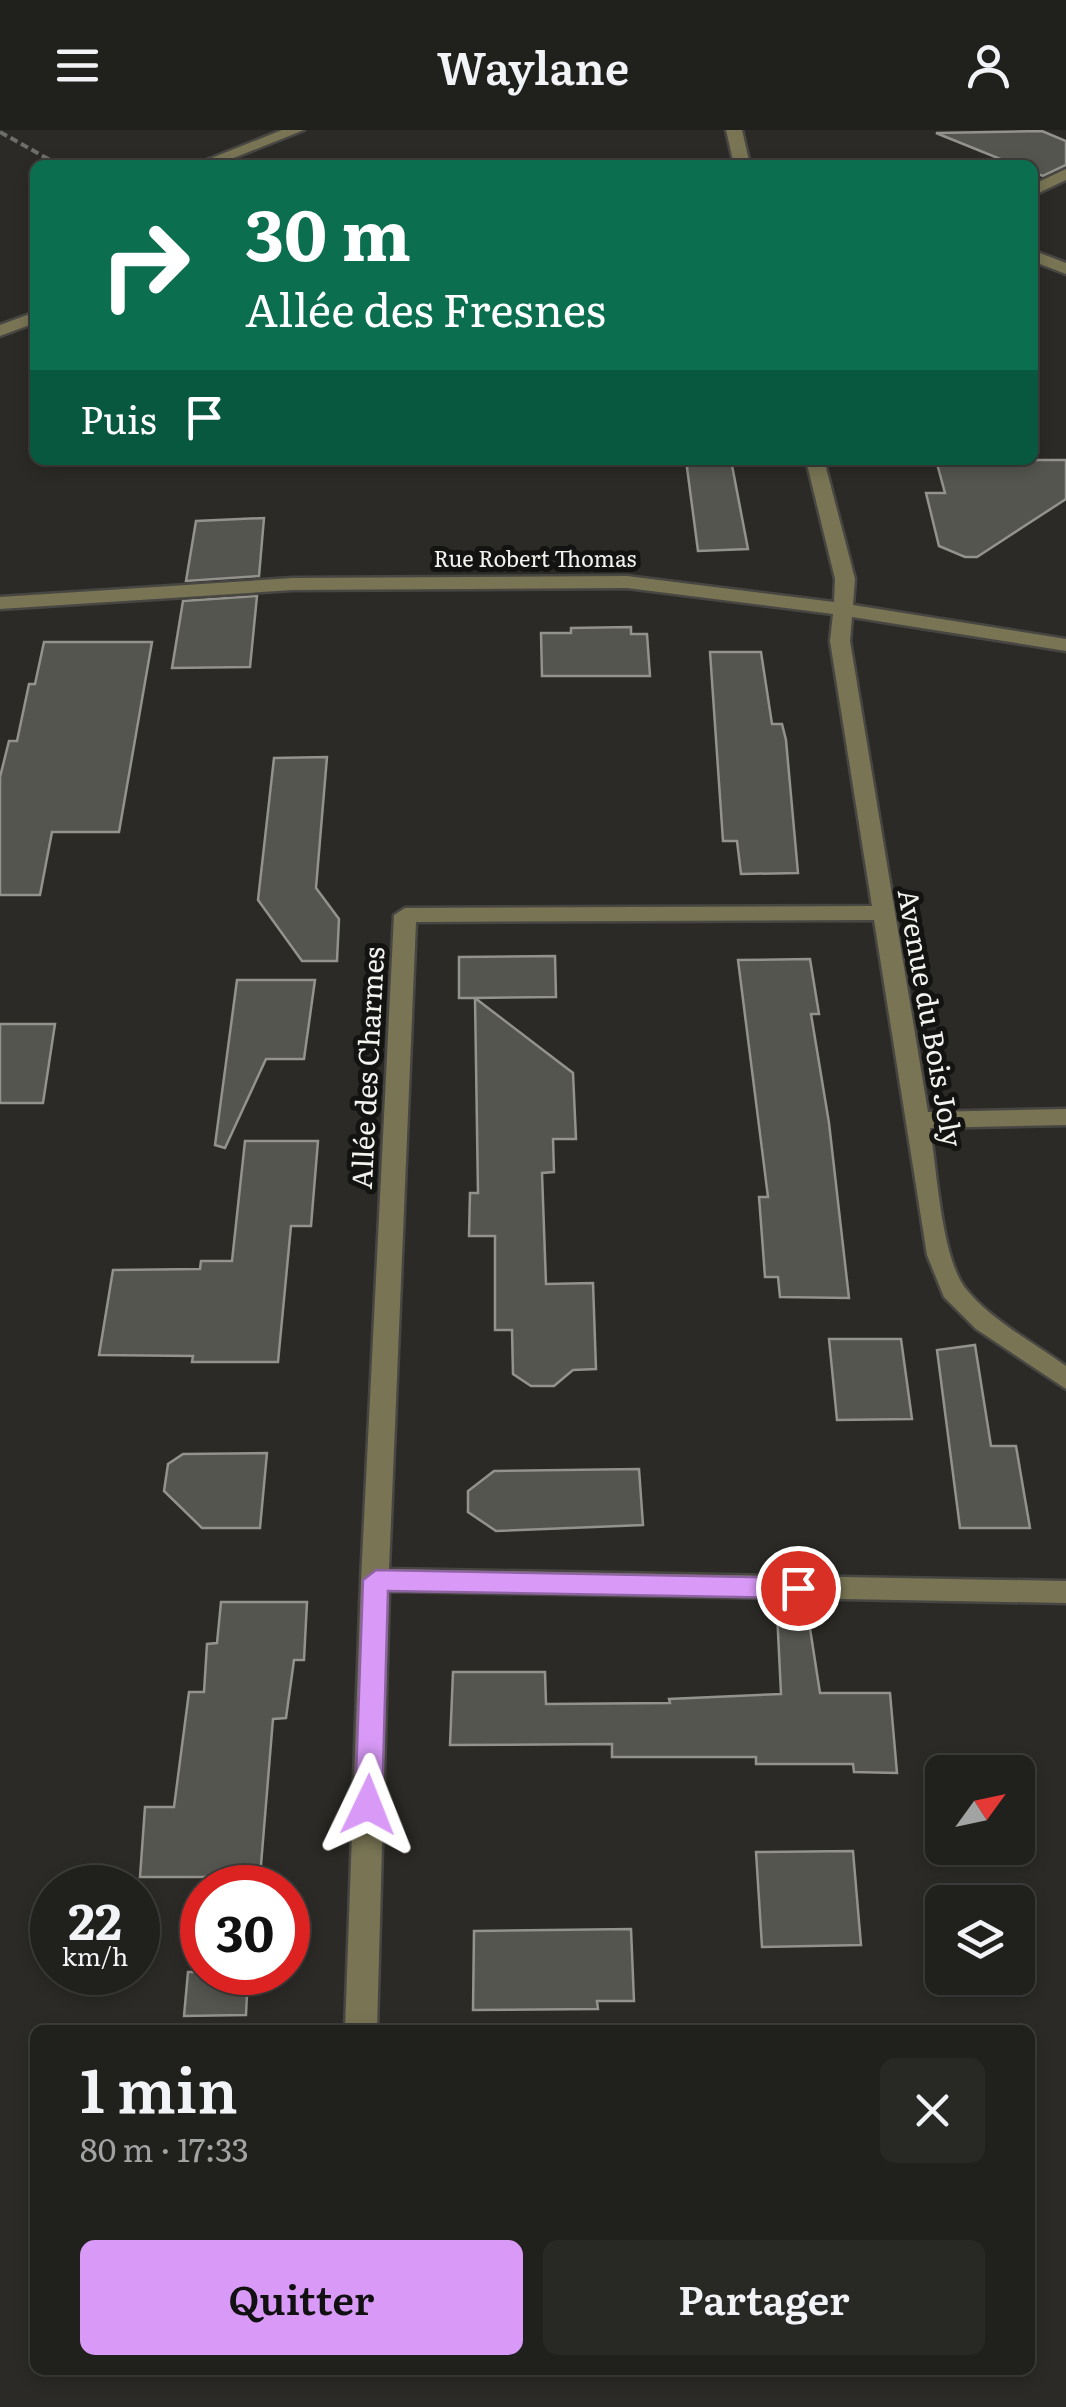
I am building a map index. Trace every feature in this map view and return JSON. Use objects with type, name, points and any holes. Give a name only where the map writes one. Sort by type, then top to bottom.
[{"type":"street","points":[[215,160],[296,130]]},
{"type":"street","points":[[734,130],[741,160]]},
{"type":"street","points":[[1038,188],[1066,174]]},
{"type":"street","points":[[1038,257],[1066,269]]},
{"type":"street","points":[[0,331],[30,320]]},
{"type":"street","name":"Avenue du Bois Joly","points":[[816,465],[845,579],[840,641],[939,1254],[953,1290],[985,1322],[1066,1379]]},
{"type":"street","name":"Rue Robert Thomas","points":[[0,603],[293,584],[627,582],[1066,645]]},
{"type":"street","name":"Allée des Charmes","points":[[376,1580],[405,915],[881,913]]},
{"type":"street","points":[[917,1120],[1066,1117]]},
{"type":"street","points":[[361,2025],[376,1580],[1066,1592]]},
{"type":"path","points":[[0,132],[50,160]]},
{"type":"building","points":[[1042,131],[1066,141],[1066,165],[1043,176],[1038,174],[1038,160],[1003,160],[936,133]]},
{"type":"building","points":[[1038,460],[1066,460],[1066,499],[977,557],[965,557],[939,546],[926,493],[945,493],[937,465],[1038,465]]},
{"type":"building","points":[[687,465],[732,465],[748,549],[698,551]]},
{"type":"building","points":[[264,518],[259,576],[186,581],[196,521]]},
{"type":"building","points":[[257,596],[250,667],[172,668],[183,601]]},
{"type":"building","points":[[631,627],[631,634],[647,634],[650,676],[542,676],[541,633]]},
{"type":"building","points":[[44,642],[152,642],[119,832],[52,832],[40,895],[0,895],[0,777],[9,741],[17,741],[29,684],[35,684]]},
{"type":"building","points":[[710,652],[761,652],[772,724],[782,724],[786,740],[798,873],[741,874],[737,841],[723,841]]},
{"type":"building","points":[[327,757],[316,888],[339,919],[337,961],[302,961],[258,900],[274,758]]},
{"type":"building","points":[[555,956],[556,997],[459,998],[459,957]]},
{"type":"building","points":[[810,959],[819,1014],[811,1014],[829,1123],[849,1298],[780,1297],[778,1277],[765,1277],[759,1197],[768,1197],[738,960]]},
{"type":"building","points":[[237,980],[315,980],[304,1059],[266,1059],[225,1148],[215,1145]]},
{"type":"building","points":[[475,998],[573,1073],[576,1139],[553,1139],[554,1172],[542,1173],[546,1284],[593,1283],[596,1369],[573,1370],[554,1386],[531,1386],[513,1374],[512,1330],[495,1330],[495,1236],[469,1236],[470,1193],[478,1193]]},
{"type":"building","points":[[0,1024],[55,1024],[43,1103],[0,1103]]},
{"type":"building","points":[[245,1141],[318,1141],[311,1226],[291,1226],[278,1362],[192,1362],[193,1356],[99,1355],[113,1270],[200,1269],[201,1261],[232,1261]]},
{"type":"building","points":[[829,1339],[901,1339],[912,1419],[837,1420]]},
{"type":"building","points":[[975,1345],[991,1446],[1016,1446],[1030,1528],[960,1528],[937,1350]]},
{"type":"building","points":[[267,1453],[260,1528],[202,1528],[164,1491],[168,1464],[183,1454]]},
{"type":"building","points":[[639,1469],[643,1525],[496,1531],[468,1512],[468,1491],[494,1471]]},
{"type":"building","points":[[221,1602],[307,1602],[304,1660],[294,1660],[286,1718],[273,1719],[261,1865],[180,1865],[180,1877],[160,1877],[160,1865],[141,1865],[145,1807],[174,1807],[189,1692],[204,1692],[207,1644],[217,1643]]},
{"type":"building","points":[[807,1609],[820,1693],[890,1693],[897,1773],[854,1772],[853,1764],[756,1764],[756,1757],[612,1757],[612,1744],[450,1745],[453,1672],[545,1672],[546,1704],[670,1703],[669,1699],[781,1694],[777,1612]]},
{"type":"building","points":[[853,1851],[861,1945],[762,1947],[756,1852]]},
{"type":"building","points":[[631,1929],[634,2001],[597,2001],[598,2009],[473,2010],[474,1931]]},
{"type":"building","points":[[186,1995],[247,1995],[246,2015],[184,2016]]},
{"type":"route","points":[[368,1805],[376,1580],[798,1588]]}]
